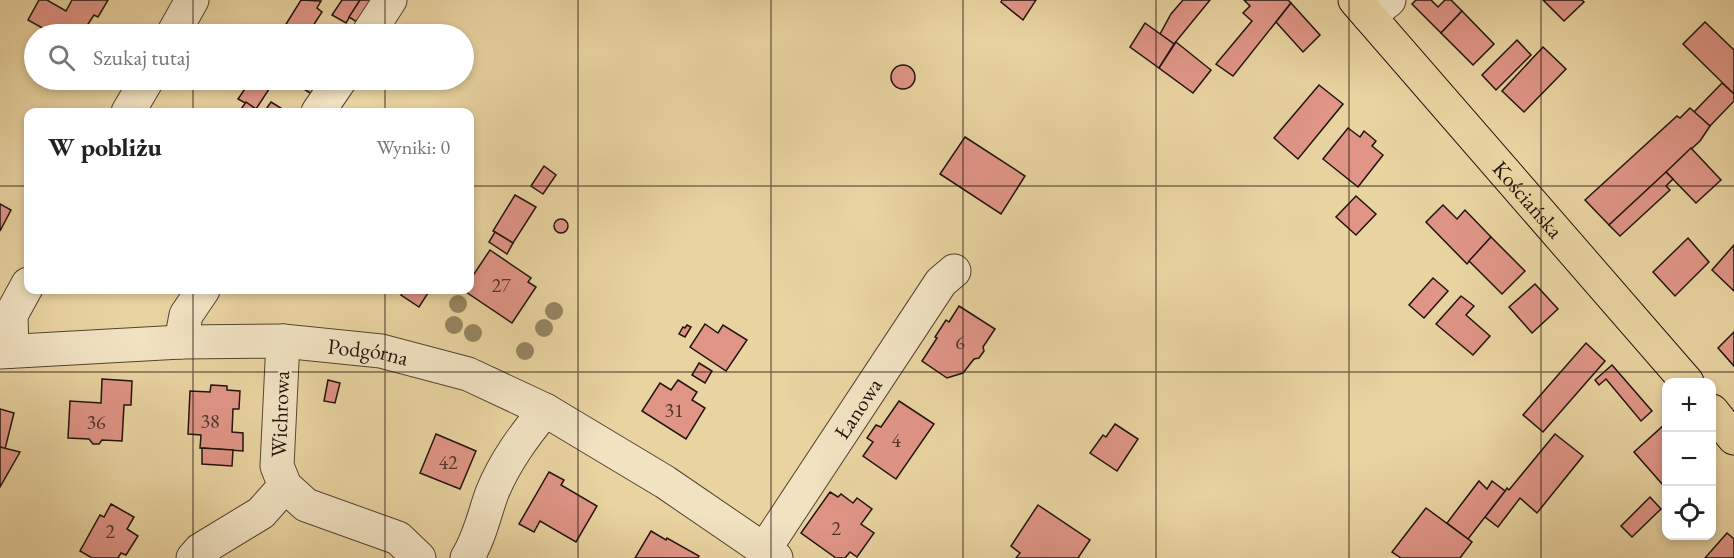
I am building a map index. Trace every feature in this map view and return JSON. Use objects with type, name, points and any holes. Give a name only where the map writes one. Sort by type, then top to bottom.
[{"type":"main road","name":"Kościańska","points":[[1371,5],[1684,378]]},
{"type":"main road","points":[[1716,416],[1734,438]]},
{"type":"street","points":[[179,24],[192,0]]},
{"type":"street","points":[[374,24],[390,0]]},
{"type":"street","points":[[130,108],[141,90]]},
{"type":"street","points":[[321,108],[333,90]]},
{"type":"street","name":"Łanowa","points":[[770,554],[941,282],[954,271]]},
{"type":"street","points":[[6,351],[11,315],[24,291]]},
{"type":"street","points":[[181,342],[186,315],[200,294]]},
{"type":"street","name":"Podgórna","points":[[6,351],[181,342],[283,341],[381,351],[468,374],[545,410],[665,482],[770,554]]},
{"type":"street","name":"Wichrowa","points":[[283,341],[277,466],[285,486],[306,505],[398,538],[419,558]]},
{"type":"street","points":[[467,558],[477,543],[492,493],[511,453],[545,410]]},
{"type":"street","name":"Wichrowa","points":[[193,558],[200,550],[261,513],[285,486]]},
{"type":"building","points":[[39,0],[47,0],[66,11],[72,0],[108,0],[98,17],[94,15],[88,24],[35,24],[28,20]]},
{"type":"building","points":[[301,0],[321,1],[317,8],[322,12],[314,24],[286,24]]},
{"type":"building","points":[[342,0],[360,0],[346,23],[332,15]]},
{"type":"building","points":[[360,0],[377,0],[364,24],[349,17]]},
{"type":"building","points":[[1002,0],[1036,0],[1023,20],[1001,2]]},
{"type":"building","points":[[1183,0],[1210,0],[1174,44],[1160,34],[1171,14]]},
{"type":"building","points":[[1244,0],[1288,0],[1291,3],[1233,76],[1216,64],[1252,21],[1243,13],[1250,6]]},
{"type":"building","points":[[1416,0],[1431,0],[1438,7],[1445,0],[1451,0],[1462,11],[1441,33],[1412,4]]},
{"type":"building","points":[[1543,0],[1582,0],[1584,2],[1564,21]]},
{"type":"building","points":[[1291,3],[1320,35],[1303,52],[1276,22]]},
{"type":"building","points":[[1462,11],[1494,44],[1473,65],[1441,33]]},
{"type":"building","points":[[1705,22],[1734,50],[1734,94],[1683,44]]},
{"type":"building","points":[[1145,23],[1174,44],[1159,68],[1130,47]]},
{"type":"building","points":[[1517,40],[1531,55],[1496,90],[1482,75]]},
{"type":"building","points":[[1176,42],[1211,70],[1193,93],[1159,68]]},
{"type":"building","points":[[1543,47],[1566,69],[1524,112],[1502,91]]},
{"type":"building","points":[[903,65],[911,69],[915,77],[911,85],[903,89],[895,85],[891,77],[895,69]]},
{"type":"building","points":[[1722,83],[1734,94],[1734,101],[1710,126],[1694,112]]},
{"type":"building","points":[[1319,85],[1343,104],[1298,159],[1274,138]]},
{"type":"building","points":[[244,90],[268,90],[257,108],[238,99]]},
{"type":"building","points":[[305,90],[321,90],[316,97]]},
{"type":"building","points":[[246,102],[255,108],[242,108]]},
{"type":"building","points":[[271,102],[281,108],[267,108]]},
{"type":"building","points":[[1690,108],[1710,126],[1700,141],[1609,225],[1585,200],[1677,116],[1680,118]]},
{"type":"building","points":[[1348,128],[1360,137],[1364,131],[1376,141],[1372,146],[1383,155],[1358,187],[1323,159]]},
{"type":"building","points":[[965,137],[1025,176],[1001,214],[940,174]]},
{"type":"building","points":[[1691,148],[1721,180],[1696,203],[1666,172]]},
{"type":"building","points":[[544,166],[556,175],[543,194],[531,186]]},
{"type":"building","points":[[1666,172],[1673,179],[1666,186],[1670,190],[1620,236],[1609,225]]},
{"type":"building","points":[[515,195],[536,207],[513,243],[493,231]]},
{"type":"building","points":[[1356,196],[1376,214],[1356,235],[1336,217]]},
{"type":"building","points":[[0,204],[11,210],[0,231]]},
{"type":"building","points":[[1443,205],[1457,219],[1465,210],[1491,237],[1467,264],[1426,222]]},
{"type":"building","points":[[561,219],[566,221],[568,226],[566,231],[561,233],[556,231],[554,226],[556,221]]},
{"type":"building","points":[[495,232],[513,243],[507,254],[489,242]]},
{"type":"building","points":[[1491,237],[1525,271],[1502,294],[1469,261]]},
{"type":"building","points":[[1688,238],[1709,262],[1675,296],[1653,272]]},
{"type":"building","points":[[1734,245],[1734,291],[1712,270]]},
{"type":"building","points":[[490,250],[531,278],[528,282],[536,287],[512,323],[469,294],[474,294],[474,274]]},
{"type":"building","points":[[1433,278],[1448,291],[1424,318],[1409,305]]},
{"type":"building","points":[[1535,284],[1558,309],[1532,333],[1509,307]]},
{"type":"building","points":[[402,294],[427,294],[419,307]]},
{"type":"building","points":[[1461,296],[1474,306],[1466,315],[1490,336],[1473,355],[1436,324]]},
{"type":"building","points":[[959,306],[995,329],[983,347],[984,351],[979,358],[974,359],[963,373],[947,378],[922,361],[946,320],[949,322]]},
{"type":"building","points":[[705,324],[718,333],[723,325],[747,340],[726,371],[690,347]]},
{"type":"building","points":[[687,325],[691,327],[685,337],[679,334]]},
{"type":"building","points":[[1734,332],[1734,366],[1718,348]]},
{"type":"building","points":[[1586,343],[1605,361],[1543,432],[1523,415]]},
{"type":"building","points":[[699,363],[712,371],[705,383],[692,375]]},
{"type":"building","points":[[1612,365],[1652,411],[1641,421],[1606,379],[1599,385],[1595,380]]},
{"type":"building","points":[[102,379],[132,381],[131,405],[124,405],[122,441],[102,440],[99,444],[93,444],[89,439],[68,438],[70,401],[101,403]]},
{"type":"building","points":[[328,380],[340,383],[335,403],[324,401]]},
{"type":"building","points":[[678,380],[697,392],[692,400],[705,408],[686,439],[642,411],[660,383],[671,390]]},
{"type":"building","points":[[211,385],[227,386],[227,390],[240,391],[239,409],[233,409],[232,432],[243,433],[243,451],[200,448],[201,435],[188,434],[190,391],[210,392]]},
{"type":"building","points":[[899,401],[934,424],[896,479],[863,456],[873,442],[867,438],[876,425],[881,427]]},
{"type":"building","points":[[0,409],[14,413],[5,449],[0,447]]},
{"type":"building","points":[[1115,424],[1138,439],[1117,471],[1090,453],[1103,435],[1106,437]]},
{"type":"building","points":[[1662,427],[1662,484],[1634,452]]},
{"type":"building","points":[[436,434],[476,451],[460,489],[420,473]]},
{"type":"building","points":[[1555,434],[1583,456],[1537,513],[1520,498],[1498,527],[1485,517],[1507,488],[1509,490]]},
{"type":"building","points":[[0,447],[20,452],[0,487]]},
{"type":"building","points":[[202,448],[233,450],[232,466],[202,464]]},
{"type":"building","points":[[549,472],[564,480],[561,485],[597,506],[576,542],[540,521],[534,532],[519,524]]},
{"type":"building","points":[[1479,481],[1487,489],[1492,481],[1505,491],[1468,539],[1447,523]]},
{"type":"building","points":[[830,492],[838,497],[841,494],[853,503],[857,498],[872,509],[861,524],[874,533],[857,557],[850,552],[845,558],[836,558],[801,533]]},
{"type":"building","points":[[1650,497],[1661,509],[1632,537],[1621,526]]},
{"type":"building","points":[[111,504],[134,517],[127,529],[138,536],[126,555],[121,553],[118,558],[92,558],[80,551],[100,515],[104,517]]},
{"type":"building","points":[[1038,505],[1090,540],[1078,558],[1016,558],[1020,553],[1011,546]]},
{"type":"building","points":[[1426,508],[1472,542],[1460,558],[1401,558],[1392,552]]},
{"type":"building","points":[[651,531],[699,556],[698,558],[635,558]]},
{"type":"building","points":[[1727,533],[1734,539],[1734,558],[1705,558]]}]
